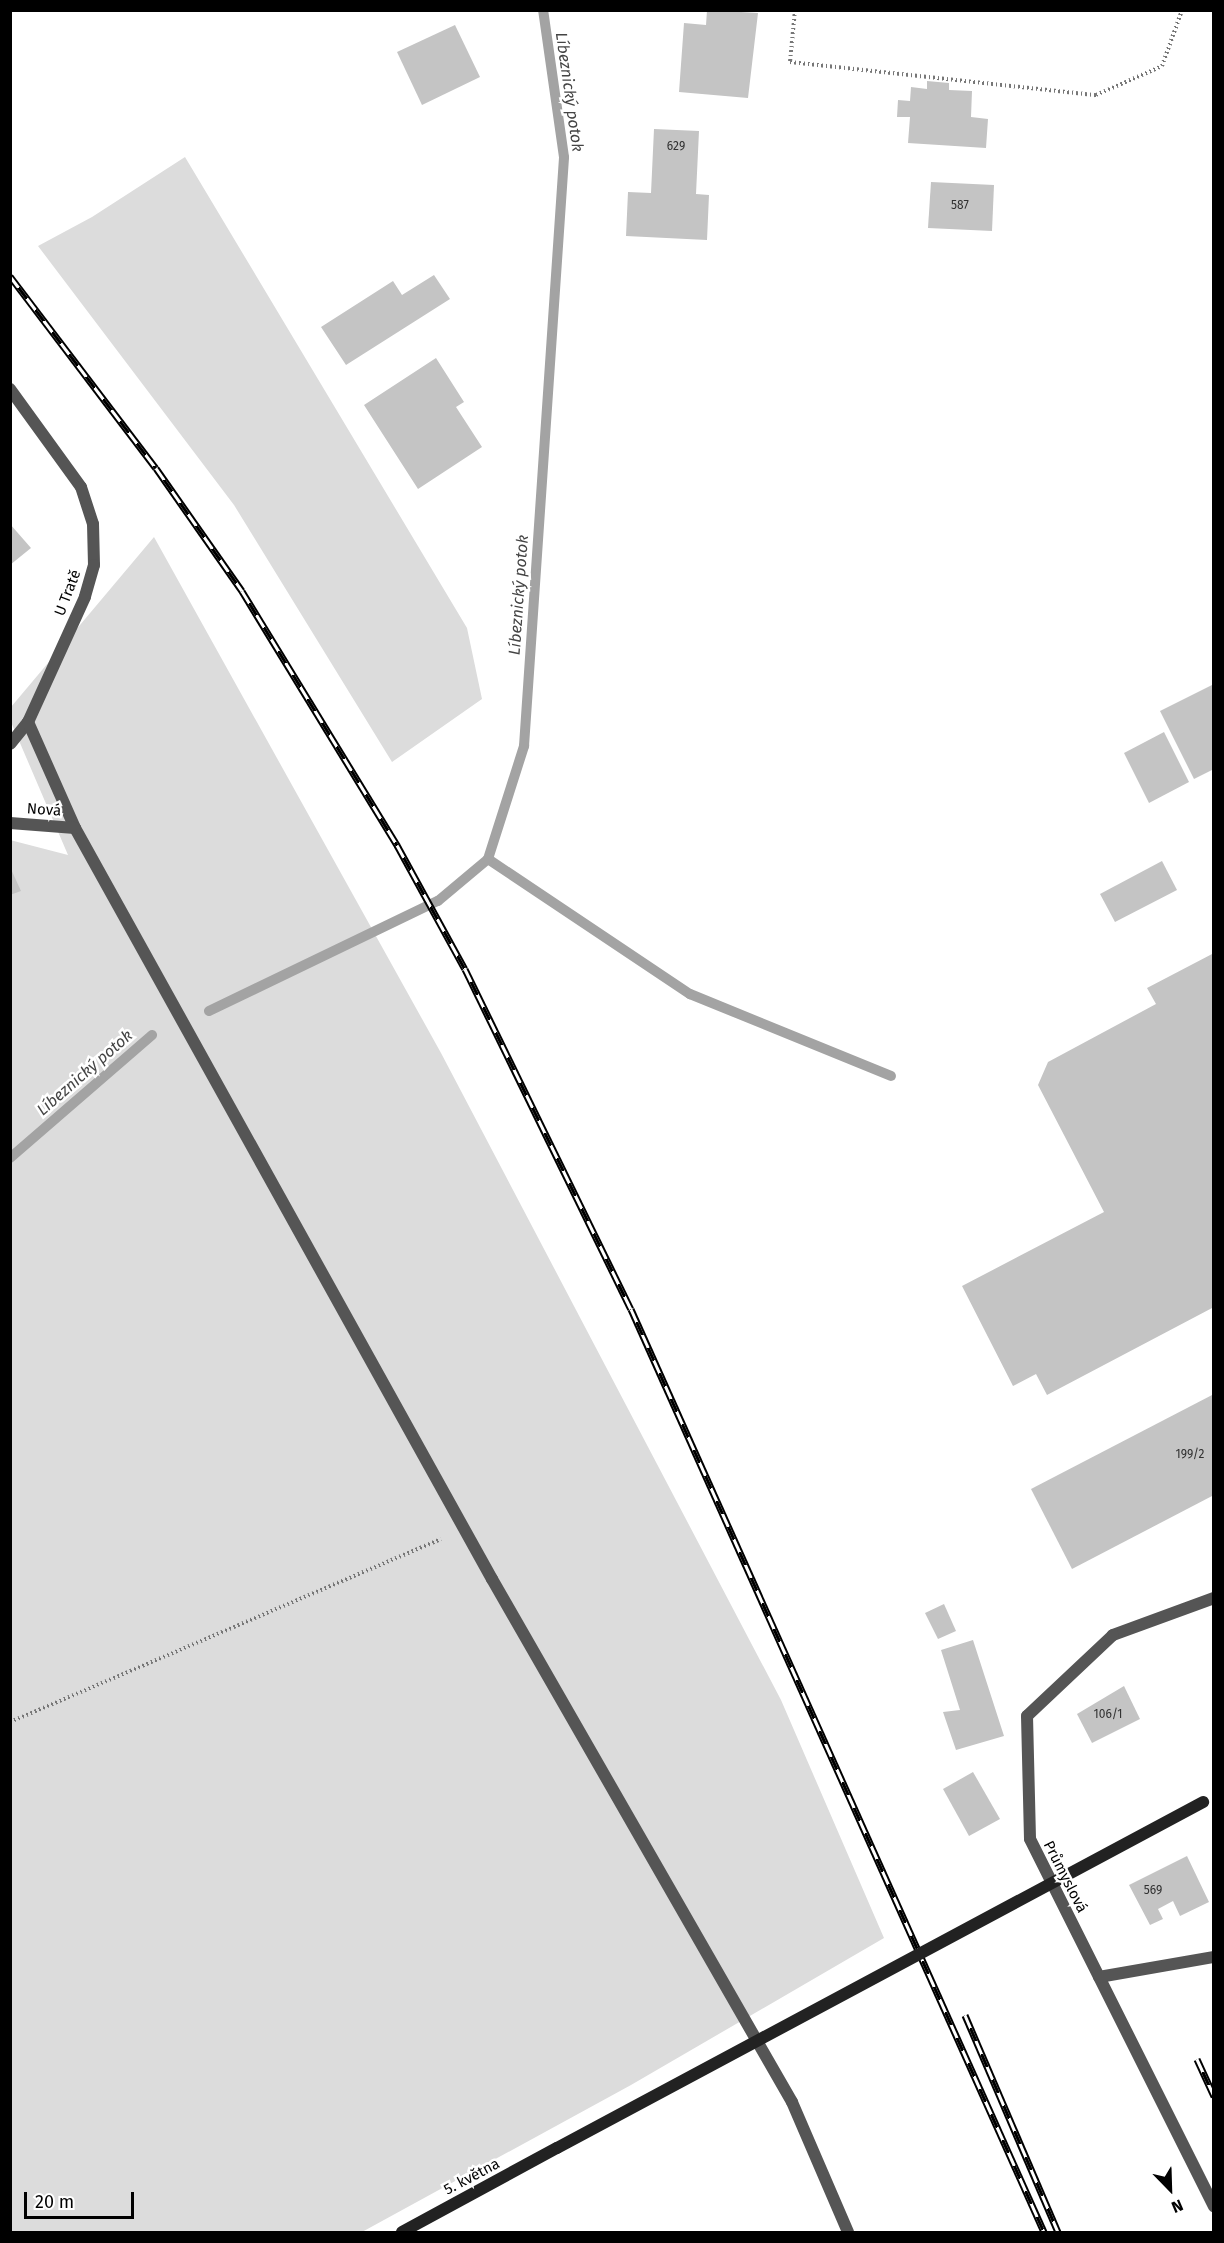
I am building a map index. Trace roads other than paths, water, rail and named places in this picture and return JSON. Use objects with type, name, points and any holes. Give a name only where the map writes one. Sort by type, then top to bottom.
[{"type":"main road","name":"5. května","points":[[402,2232],[418,2229],[557,2148],[1208,1800]]},
{"type":"street","name":"U Tratě","points":[[10,389],[81,487],[93,524],[94,565],[85,597],[28,722],[10,744]]},
{"type":"street","points":[[28,722],[75,828],[465,1529],[792,2102],[848,2232]]},
{"type":"street","name":"Nová","points":[[10,823],[75,828]]},
{"type":"street","name":"Průmyslová","points":[[1214,1598],[1113,1635],[1027,1716],[1030,1839],[1214,2207]]},
{"type":"street","points":[[1099,1977],[1214,1957]]},
{"type":"waterway","name":"Líbeznický potok","points":[[209,1011],[438,901],[488,859],[524,746],[564,157],[543,10]]},
{"type":"waterway","points":[[488,859],[690,994],[891,1076]]},
{"type":"waterway","name":"Líbeznický potok","points":[[10,1158],[152,1035]]},
{"type":"railway","points":[[10,276],[156,468],[242,591],[397,845],[465,969],[631,1309],[1044,2232]]},
{"type":"railway","points":[[965,2015],[1058,2232]]},
{"type":"railway","points":[[1197,2059],[1214,2096]]}]
